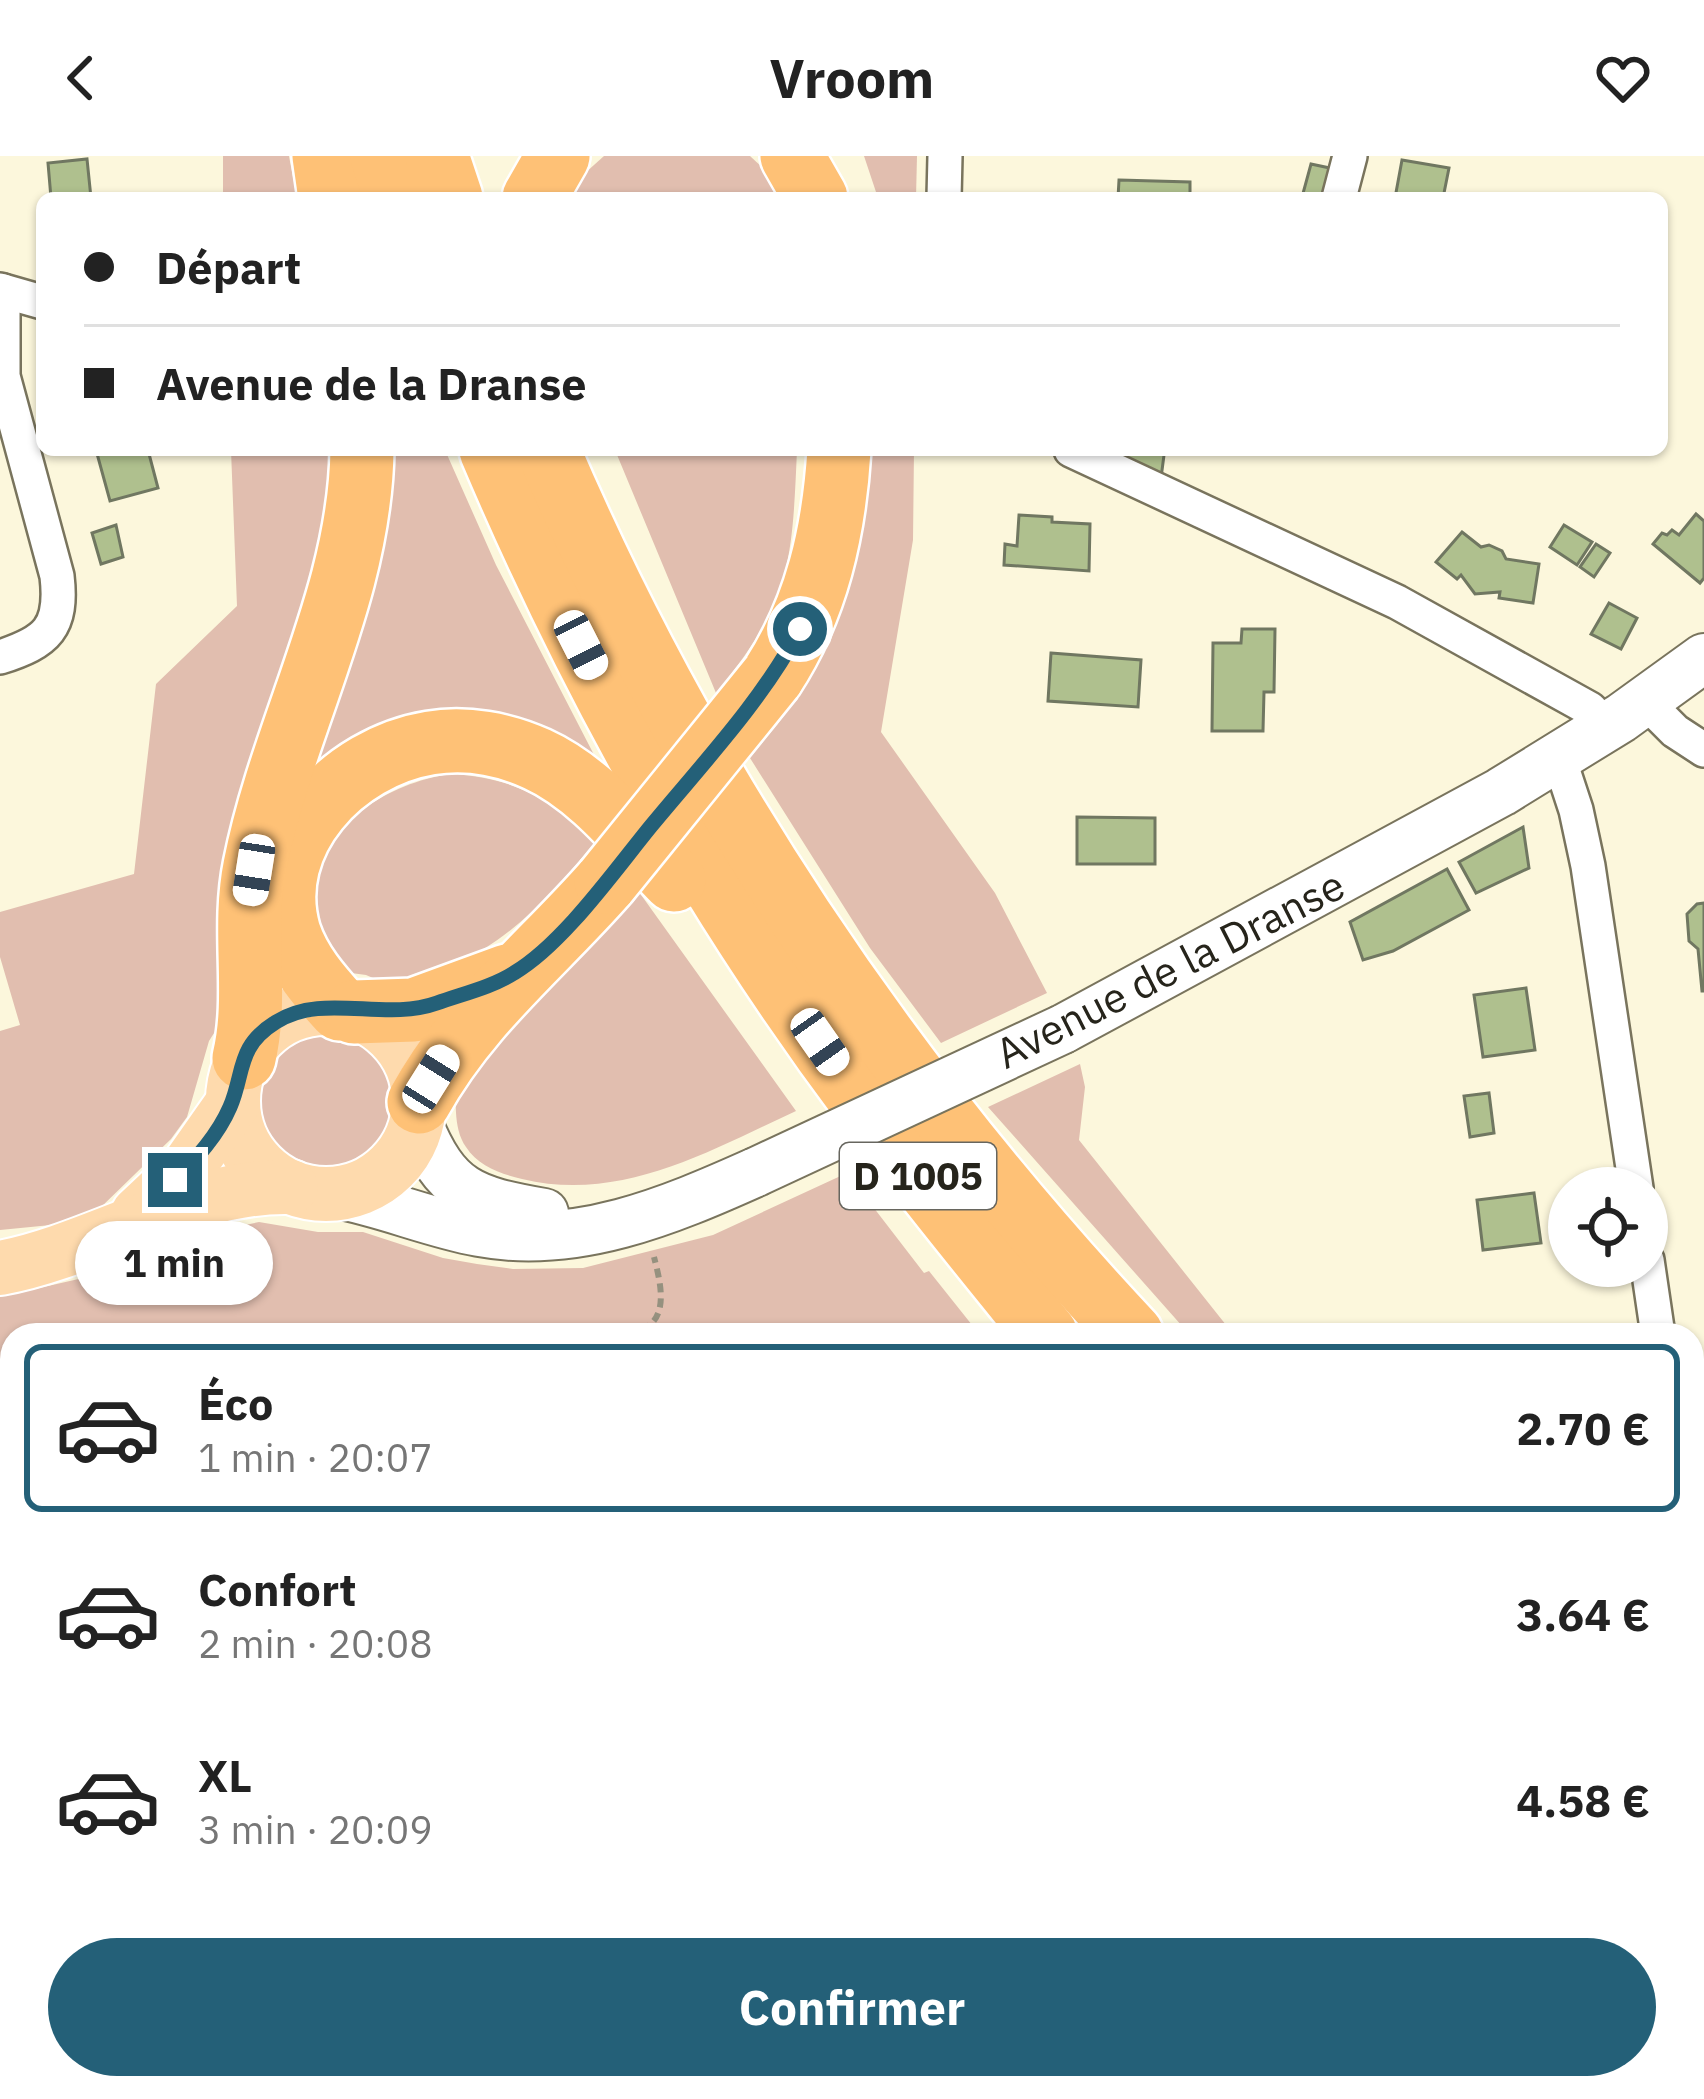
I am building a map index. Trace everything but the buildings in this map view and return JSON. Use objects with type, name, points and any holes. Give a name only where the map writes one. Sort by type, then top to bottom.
[{"type":"highway","points":[[324,156],[329,192]]},
{"type":"highway","points":[[382,156],[393,192]]},
{"type":"highway","points":[[437,156],[449,192]]},
{"type":"highway","points":[[537,192],[558,156]]},
{"type":"highway","points":[[792,156],[813,192]]},
{"type":"highway","points":[[827,156],[841,192]]},
{"type":"highway","points":[[238,1080],[250,1019],[248,931],[254,870],[343,580],[358,507],[362,456]]},
{"type":"highway","name":"D 1005","points":[[493,456],[617,714],[710,875],[862,1104],[1036,1323]]},
{"type":"highway","points":[[418,1112],[445,1058],[514,974],[606,882],[772,676],[800,629],[814,592],[833,512],[838,456]]},
{"type":"highway","name":"D 1005","points":[[554,458],[679,715],[816,942],[962,1142],[1121,1323]]},
{"type":"highway","points":[[514,974],[414,1010],[347,1010],[311,976],[288,930],[284,904],[292,852],[317,808],[355,772],[403,749],[459,741],[487,743],[528,755],[587,792],[799,1011]]},
{"type":"main road","name":"Avenue de la Dranse","points":[[0,1268],[73,1250],[124,1227],[243,1190],[313,1191],[371,1200],[476,1232],[513,1237],[555,1238],[666,1210],[1064,1029],[1559,758],[1704,658]]},
{"type":"main road","points":[[307,1010],[347,1010],[380,1024],[401,1046],[415,1072],[418,1112],[406,1148],[388,1170],[363,1186],[313,1191],[254,1160],[238,1133],[238,1080],[277,1022],[307,1010]]},
{"type":"main road","name":"Avenue de la Dranse","points":[[124,1227],[188,1167],[238,1080]]},
{"type":"main road","name":"Avenue de la Dranse","points":[[418,1112],[438,1166],[468,1193],[511,1207],[608,1226]]},
{"type":"street","points":[[944,192],[945,156]]},
{"type":"street","points":[[1341,192],[1350,156]]},
{"type":"street","points":[[0,657],[45,637],[56,620],[60,601],[3,376],[1,290],[36,300]]},
{"type":"street","points":[[1084,456],[1397,602],[1590,709],[1606,728]]},
{"type":"street","points":[[1646,701],[1704,750]]},
{"type":"street","points":[[1559,758],[1586,854],[1633,1167]]},
{"type":"street","points":[[1651,1287],[1656,1323]]},
{"type":"path","points":[[646,1323],[657,1316],[662,1303],[651,1247]]},
{"type":"shaded area","points":[[223,156],[289,156],[296,192],[223,192]]},
{"type":"shaded area","points":[[604,156],[750,156],[780,192],[573,192]]},
{"type":"shaded area","points":[[864,156],[917,156],[916,192],[876,192]]},
{"type":"shaded area","points":[[231,456],[331,456],[325,523],[313,579],[226,848],[220,887],[221,1022],[209,1041],[187,1117],[171,1139],[96,1212],[51,1225],[0,1230],[0,1031],[20,1025],[0,957],[0,912],[134,874],[156,684],[237,606]]},
{"type":"shaded area","points":[[376,456],[448,456],[496,565],[606,778],[552,746],[305,794]]},
{"type":"shaded area","points":[[617,456],[797,456],[793,524],[783,580],[760,632],[716,693]]},
{"type":"shaded area","points":[[870,456],[914,456],[913,540],[881,732],[995,893],[1047,993],[941,1043],[870,948],[750,758],[802,691],[828,641],[854,561]]},
{"type":"shaded area","points":[[449,774],[512,785],[562,813],[596,841],[532,912],[496,941],[453,966],[452,979],[387,984],[366,975],[329,970],[315,953],[314,903],[321,863],[332,842],[346,824],[383,796]]},
{"type":"shaded area","points":[[639,892],[796,1111],[697,1156],[629,1179],[559,1185],[491,1168],[471,1154],[462,1139],[455,1074],[513,1026]]},
{"type":"shaded area","points":[[327,1032],[353,1037],[376,1052],[391,1075],[396,1101],[391,1127],[376,1150],[353,1165],[327,1170],[301,1165],[278,1150],[263,1127],[258,1101],[263,1075],[278,1052],[301,1037]]},
{"type":"shaded area","points":[[1080,1064],[1085,1087],[1079,1140],[1224,1323],[1179,1323],[988,1107]]},
{"type":"shaded area","points":[[847,1173],[924,1273],[929,1271],[970,1323],[0,1323],[0,1297],[96,1275],[259,1222],[318,1232],[363,1232],[443,1258],[513,1269],[583,1268],[713,1235]]},
{"type":"route","points":[[175,1180],[223,1120],[252,1044],[277,1022],[324,1007],[393,1012],[433,1005],[514,974],[547,945],[606,882],[772,676],[800,629]]}]
